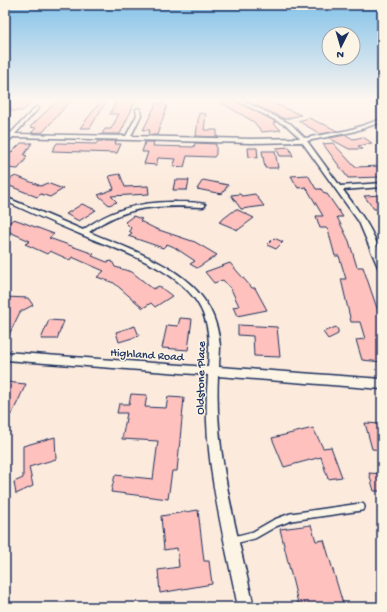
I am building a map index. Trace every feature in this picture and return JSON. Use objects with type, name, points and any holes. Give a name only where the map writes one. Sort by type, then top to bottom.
[{"type":"street","points":[[5,142],[17,129]]},
{"type":"street","points":[[128,138],[132,129]]},
{"type":"street","points":[[293,129],[304,140],[363,222],[382,266]]},
{"type":"street","points":[[5,135],[252,141],[304,140],[357,129]]},
{"type":"street","points":[[339,188],[382,185]]},
{"type":"street","name":"Oldstone Place","points":[[5,199],[159,265],[186,283],[201,301],[211,322],[215,346],[211,404],[213,439],[246,607]]},
{"type":"street","points":[[83,233],[106,216],[135,206],[165,203],[203,205]]},
{"type":"street","name":"Highland Road","points":[[5,356],[382,384]]},
{"type":"lane","points":[[232,540],[254,535],[275,523],[291,517],[361,507]]},
{"type":"building","points":[[35,129],[46,129],[43,132],[31,133]]},
{"type":"building","points":[[105,129],[123,129],[120,134],[102,134]]},
{"type":"building","points":[[144,129],[159,129],[157,135],[148,135],[150,130],[143,130]]},
{"type":"building","points":[[197,129],[217,130],[217,137],[196,136]]},
{"type":"building","points":[[259,129],[279,129],[281,130],[262,132]]},
{"type":"building","points":[[311,129],[332,129],[337,131],[321,134]]},
{"type":"building","points":[[346,135],[353,139],[363,137],[372,143],[358,146],[362,149],[349,149],[329,138]]},
{"type":"building","points":[[98,141],[116,141],[115,144],[121,144],[117,153],[52,151],[57,143],[96,144]]},
{"type":"building","points":[[145,142],[154,142],[153,146],[194,147],[195,143],[216,144],[216,154],[214,157],[187,156],[184,167],[173,166],[176,159],[158,158],[156,165],[144,164],[148,152],[142,152]]},
{"type":"building","points":[[21,143],[32,143],[24,155],[27,156],[24,159],[26,159],[18,169],[5,168],[5,159]]},
{"type":"building","points":[[333,143],[355,167],[382,166],[382,177],[348,178],[323,144]]},
{"type":"building","points":[[289,147],[293,156],[280,156],[276,148]]},
{"type":"building","points":[[248,148],[257,148],[258,158],[249,157]]},
{"type":"building","points":[[262,151],[275,151],[278,168],[265,168]]},
{"type":"building","points":[[120,174],[125,187],[148,186],[149,194],[111,196],[117,202],[109,205],[98,195],[114,189],[109,176]]},
{"type":"building","points":[[308,175],[316,189],[321,189],[325,194],[327,194],[343,217],[337,217],[349,241],[357,267],[363,267],[382,323],[382,362],[362,360],[356,340],[365,339],[360,322],[351,322],[341,279],[346,279],[339,256],[335,256],[328,230],[326,228],[320,228],[316,216],[323,216],[306,187],[298,188],[291,176]]},
{"type":"building","points":[[16,176],[41,186],[47,183],[63,189],[50,197],[41,194],[37,197],[5,184],[5,181]]},
{"type":"building","points":[[175,180],[189,180],[187,190],[173,190]]},
{"type":"building","points":[[203,180],[228,185],[222,194],[197,189]]},
{"type":"building","points":[[240,194],[242,196],[255,194],[264,206],[241,209],[231,195]]},
{"type":"building","points":[[382,195],[382,209],[374,209],[364,196]]},
{"type":"building","points":[[82,204],[96,210],[79,221],[66,214]]},
{"type":"building","points":[[236,209],[254,218],[238,230],[219,222]]},
{"type":"building","points":[[133,216],[142,219],[140,221],[156,229],[195,242],[217,255],[197,268],[190,264],[195,261],[174,247],[167,244],[163,248],[128,236],[132,233],[129,231],[131,228],[125,222]]},
{"type":"building","points":[[14,219],[54,234],[49,238],[94,254],[92,256],[107,262],[112,261],[115,267],[132,272],[153,289],[159,286],[172,296],[155,307],[151,303],[143,308],[114,283],[97,277],[104,271],[72,257],[70,260],[50,251],[47,254],[25,244],[30,241],[5,230],[5,225]]},
{"type":"building","points":[[274,238],[283,242],[276,249],[267,245]]},
{"type":"building","points":[[230,263],[252,288],[255,288],[267,310],[237,316],[233,307],[239,306],[231,289],[223,280],[214,283],[205,272]]},
{"type":"building","points":[[5,297],[28,298],[33,305],[20,312],[5,343]]},
{"type":"building","points":[[180,318],[192,319],[188,350],[162,348],[167,325],[178,326]]},
{"type":"building","points":[[49,320],[64,321],[57,339],[41,339]]},
{"type":"building","points":[[238,325],[277,327],[280,357],[254,356],[253,336],[238,335]]},
{"type":"building","points":[[135,326],[139,336],[119,342],[116,332]]},
{"type":"building","points":[[336,327],[338,334],[328,339],[323,332]]},
{"type":"building","points":[[5,382],[26,384],[12,414],[5,413]]},
{"type":"building","points":[[131,394],[147,395],[145,407],[166,408],[168,397],[184,398],[177,471],[172,471],[168,499],[111,492],[115,475],[153,479],[158,441],[122,439],[127,413],[117,413],[119,404],[129,404]]},
{"type":"building","points":[[365,423],[382,424],[382,450],[372,449]]},
{"type":"building","points":[[313,428],[323,448],[331,447],[342,477],[328,479],[321,457],[284,467],[272,438]]},
{"type":"building","points":[[55,437],[56,459],[29,467],[33,486],[16,494],[14,482],[23,478],[23,446]]},
{"type":"building","points":[[369,473],[382,474],[382,491],[374,491]]},
{"type":"building","points":[[198,510],[204,561],[209,561],[212,584],[160,593],[158,570],[179,567],[177,548],[164,550],[161,516]]},
{"type":"building","points":[[311,525],[316,541],[324,540],[344,607],[299,607],[280,529]]}]
